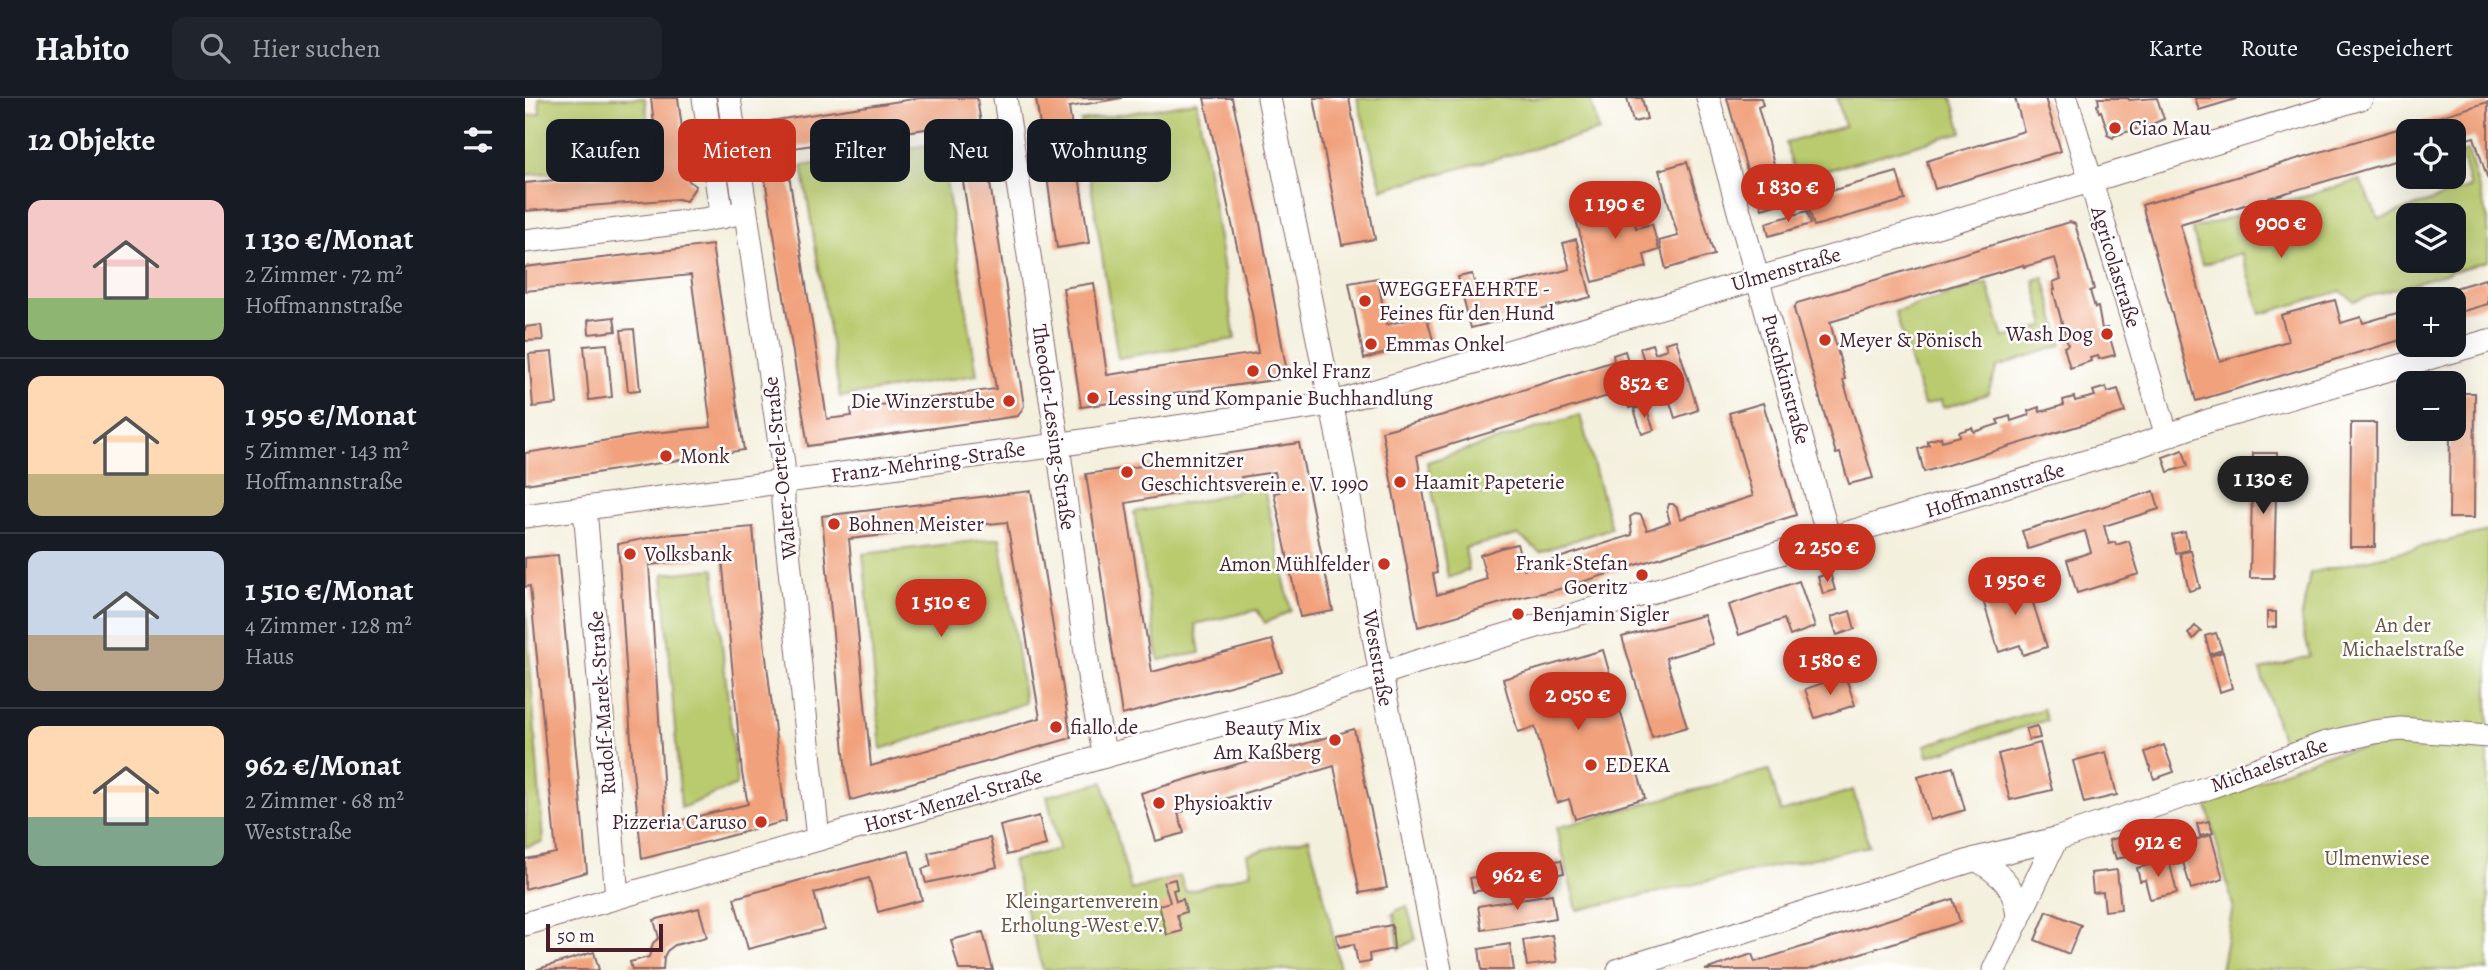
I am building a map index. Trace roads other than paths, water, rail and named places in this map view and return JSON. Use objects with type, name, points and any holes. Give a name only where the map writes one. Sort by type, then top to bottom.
[{"type":"street","points":[[704,98],[722,217]]},
{"type":"street","name":"Walter-Oertel-Straße","points":[[729,98],[783,464],[783,502],[818,839]]},
{"type":"street","name":"Theodor-Lessing-Straße","points":[[1005,98],[1058,445],[1091,690],[1105,756]]},
{"type":"street","name":"Weststraße","points":[[1269,98],[1440,970]]},
{"type":"street","name":"Puschkinstraße","points":[[1708,98],[1829,540]]},
{"type":"street","name":"Agricolastraße","points":[[2066,98],[2167,436]]},
{"type":"street","name":"Ulmenstraße","points":[[1331,404],[2090,181],[2326,103],[2361,98]]},
{"type":"street","points":[[525,241],[745,212]]},
{"type":"street","name":"Hoffmannstraße","points":[[1381,675],[1413,663],[1829,540],[2207,422],[2488,341]]},
{"type":"street","name":"Franz-Mehring-Straße","points":[[525,516],[1058,445],[1331,404]]},
{"type":"street","name":"Rudolf-Marek-Straße","points":[[585,508],[617,897]]},
{"type":"street","name":"Horst-Menzel-Straße","points":[[525,924],[1105,756],[1296,704],[1381,675]]},
{"type":"street","name":"Michaelstraße","points":[[1619,970],[1976,859],[2056,839],[2210,787],[2323,744],[2374,732],[2401,729],[2488,736]]},
{"type":"street","points":[[1994,970],[2056,839]]},
{"type":"street","points":[[1976,859],[1998,873],[2015,895],[2018,921]]},
{"type":"place","name":"Ciao Mau","points":[[2115,128]]},
{"type":"place","name":"WEGGEFAEHRTE - Feines für den Hund","points":[[1365,301]]},
{"type":"place","name":"Wash Dog","points":[[2107,334]]},
{"type":"place","name":"Meyer & Pönisch","points":[[1825,340]]},
{"type":"place","name":"Emmas Onkel","points":[[1371,344]]},
{"type":"place","name":"Onkel Franz","points":[[1253,371]]},
{"type":"place","name":"Lessing und Kompanie Buchhandlung","points":[[1093,398]]},
{"type":"place","name":"Die Winzerstube","points":[[1009,401]]},
{"type":"place","name":"Monk","points":[[666,456]]},
{"type":"place","name":"Chemnitzer Geschichtsverein e. V. 1990","points":[[1127,472]]},
{"type":"place","name":"Haamit Papeterie","points":[[1400,482]]},
{"type":"place","name":"Bohnen Meister","points":[[834,524]]},
{"type":"place","name":"Volksbank","points":[[630,554]]},
{"type":"place","name":"Amon Mühlfelder","points":[[1384,564]]},
{"type":"place","name":"Frank-Stefan Goeritz","points":[[1642,575]]},
{"type":"place","name":"Benjamin Sigler","points":[[1518,614]]},
{"type":"place","name":"fiallo.de","points":[[1056,727]]},
{"type":"place","name":"Beauty Mix Am Kaßberg","points":[[1335,740]]},
{"type":"place","name":"EDEKA","points":[[1591,765]]},
{"type":"place","name":"Physioaktiv","points":[[1159,803]]},
{"type":"place","name":"Pizzeria Caruso","points":[[761,822]]},
{"type":"park label","name":"An der Michaelstraße","points":[[2403,637]]},
{"type":"park label","name":"Ulmenwiese","points":[[2377,858]]},
{"type":"park label","name":"Kleingartenverein Erholung-West e.V.","points":[[1082,913]]}]
